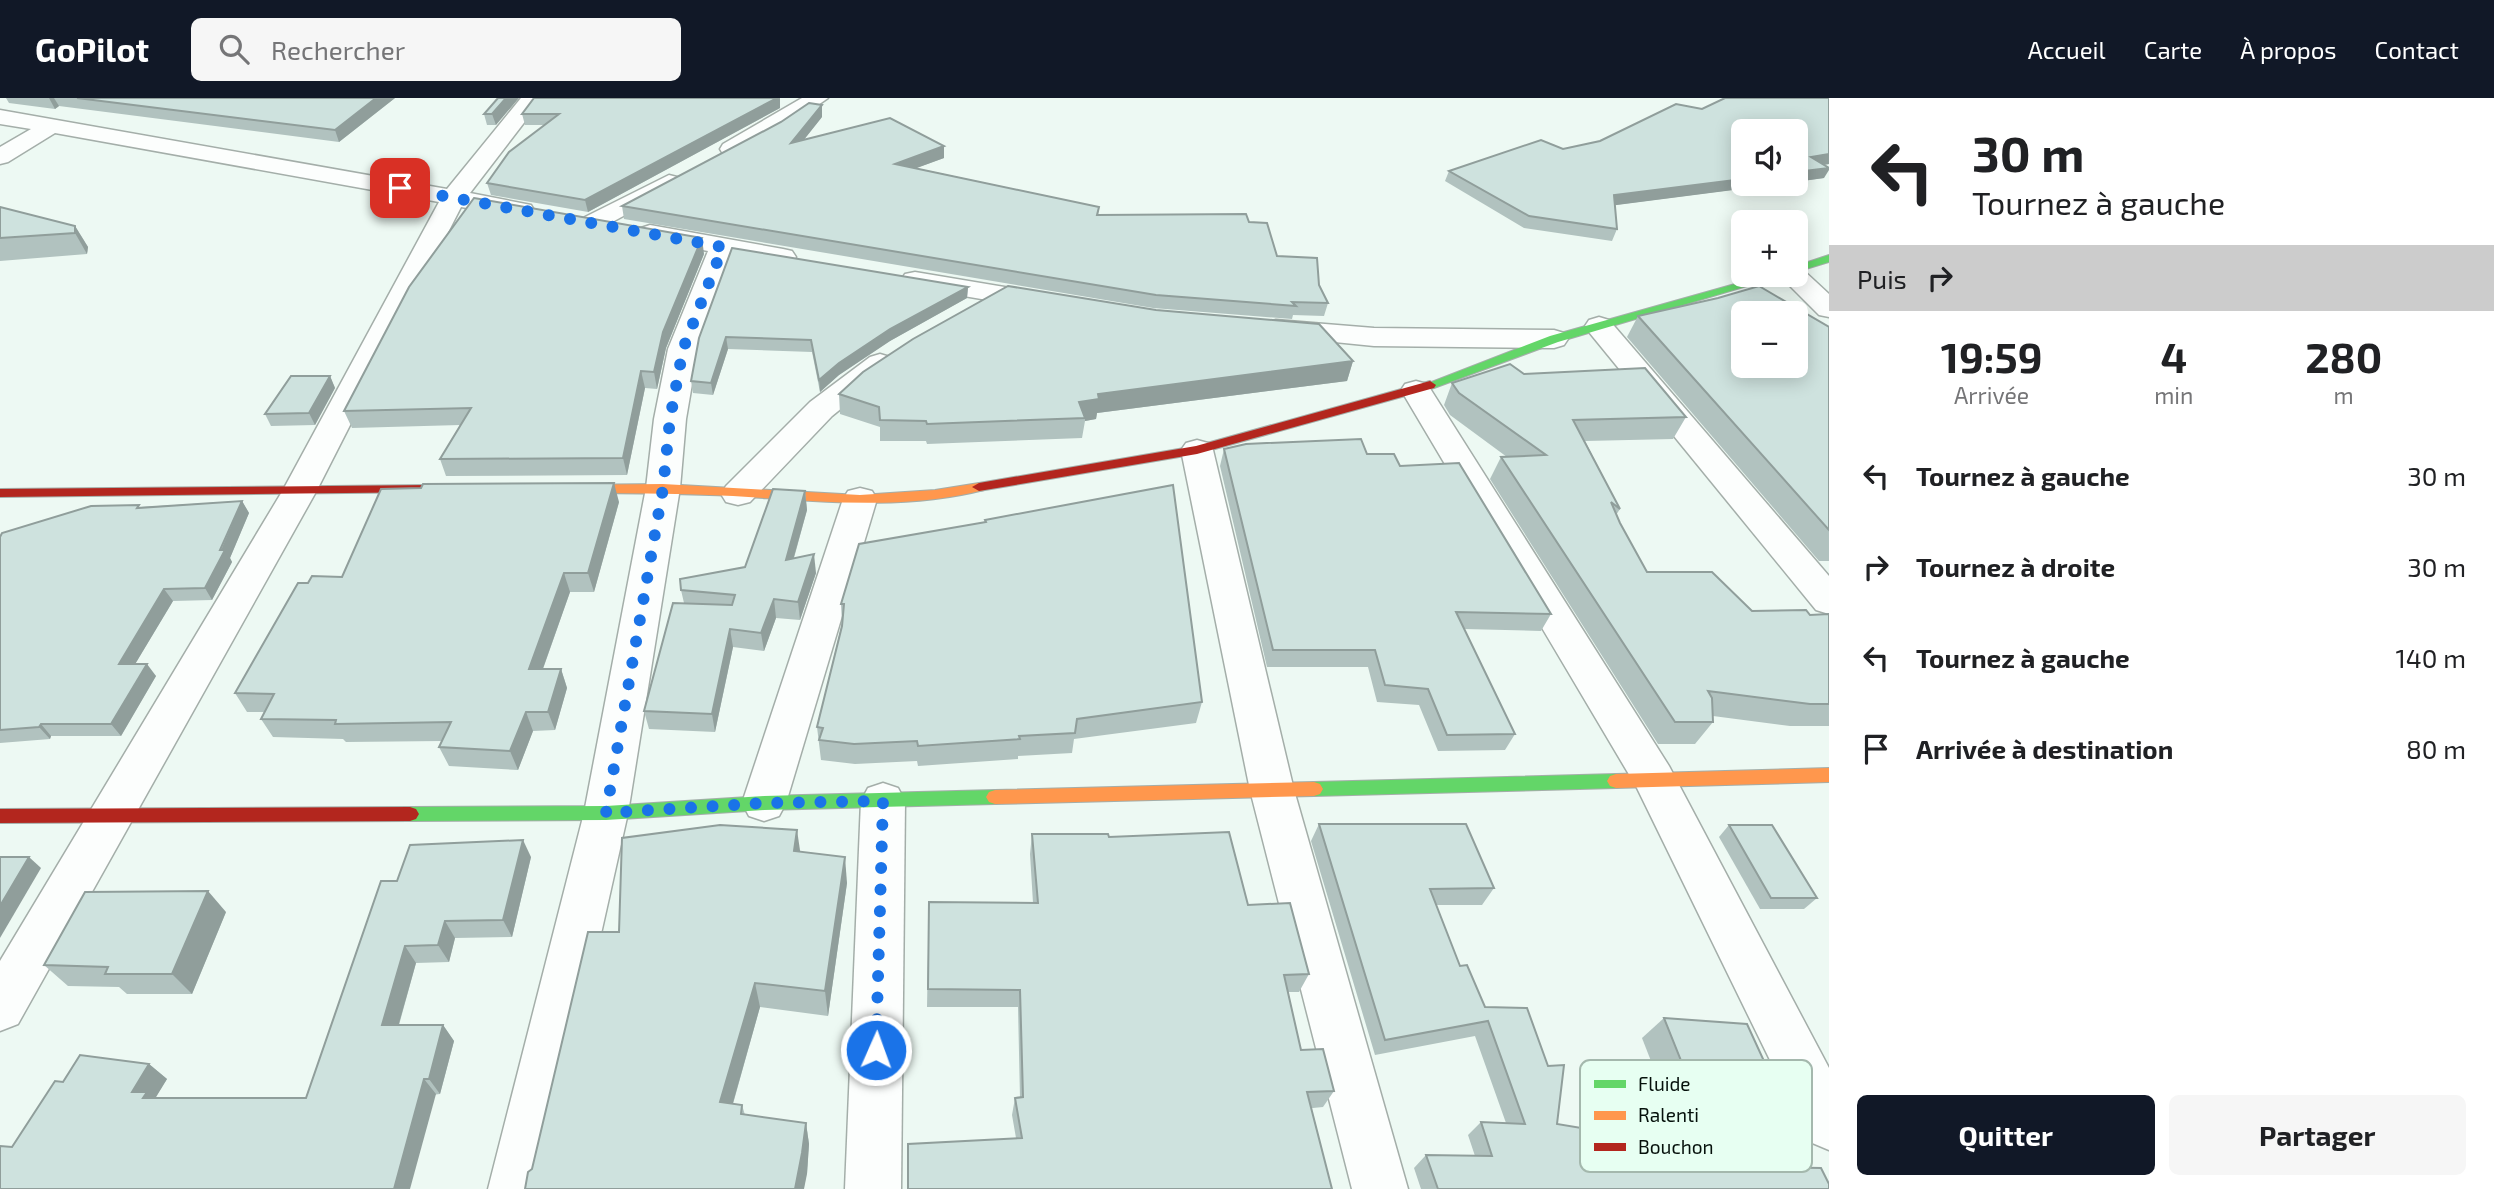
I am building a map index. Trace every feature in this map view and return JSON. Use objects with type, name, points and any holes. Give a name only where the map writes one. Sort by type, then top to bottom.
[{"type":"street","points":[[0,1007],[300,490],[454,197],[532,98]]},
{"type":"street","points":[[706,162],[773,126],[817,98]]},
{"type":"street","points":[[0,117],[802,261]]},
{"type":"street","points":[[0,157],[50,127]]},
{"type":"street","points":[[568,218],[684,174]]},
{"type":"street","points":[[516,1189],[606,813],[663,488],[670,419],[683,349],[723,247]]},
{"type":"street","points":[[1808,265],[1829,258]]},
{"type":"street","points":[[895,277],[1065,305]]},
{"type":"street","points":[[551,489],[663,488],[860,499],[935,494],[1197,450],[1416,390],[1554,339],[1736,287]]},
{"type":"street","points":[[1804,287],[1829,309]]},
{"type":"street","points":[[957,318],[1000,295]]},
{"type":"street","points":[[1599,326],[1829,601]]},
{"type":"street","points":[[1250,327],[1374,337],[1554,339]]},
{"type":"street","points":[[738,494],[821,409],[868,371],[905,347]]},
{"type":"street","points":[[1416,390],[1654,778],[1797,1060]]},
{"type":"street","points":[[1197,450],[1272,790],[1380,1189]]},
{"type":"street","points":[[0,493],[454,489]]},
{"type":"street","points":[[764,803],[860,499]]},
{"type":"street","points":[[0,817],[606,813],[764,803],[1829,775]]},
{"type":"street","points":[[873,1189],[883,801]]},
{"type":"street","points":[[1812,1089],[1829,1123]]},
{"type":"building","points":[[77,98],[376,98],[335,130]]},
{"type":"building","points":[[498,98],[506,98],[492,114],[484,114]]},
{"type":"building","points":[[534,98],[777,98],[585,200],[487,183],[509,152],[559,114],[522,114]]},
{"type":"building","points":[[1725,98],[1829,98],[1829,154],[1811,157],[1829,168],[1808,171],[1808,119],[1731,119],[1731,180],[1614,195],[1617,229],[1529,216],[1449,171],[1541,140],[1563,149],[1600,141],[1676,104],[1702,109]]},
{"type":"building","points":[[809,103],[822,105],[791,143],[890,118],[944,146],[895,164],[1099,207],[1097,215],[1246,214],[1249,222],[1267,223],[1277,256],[1317,258],[1319,285],[1328,303],[1292,302],[1296,306],[1156,295],[622,206],[781,122]]},
{"type":"building","points":[[474,198],[702,238],[663,332],[654,372],[641,371],[623,458],[440,459],[471,408],[344,411],[409,287]]},
{"type":"building","points":[[0,207],[75,226],[75,233],[0,238]]},
{"type":"building","points":[[732,248],[968,287],[890,329],[839,363],[819,380],[811,340],[726,337],[711,383],[691,381],[699,338]]},
{"type":"building","points":[[1008,286],[1156,310],[1319,324],[1353,361],[1098,394],[1099,399],[1079,402],[1085,418],[927,424],[926,421],[880,420],[879,407],[839,394],[863,372],[913,339]]},
{"type":"building","points":[[1756,287],[1761,287],[1785,301],[1731,301],[1731,378],[1808,378],[1808,315],[1829,327],[1829,530],[1638,316]]},
{"type":"building","points":[[1510,364],[1524,374],[1645,368],[1686,417],[1573,420],[1620,509],[1611,502],[1620,523],[1647,572],[1712,572],[1752,611],[1806,610],[1810,615],[1829,614],[1829,704],[1708,691],[1712,698],[1713,722],[1675,722],[1501,457],[1546,455],[1459,393],[1452,383]]},
{"type":"building","points":[[291,376],[330,376],[309,413],[265,414]]},
{"type":"building","points":[[1361,439],[1367,454],[1394,454],[1400,466],[1459,463],[1551,614],[1456,612],[1515,734],[1447,735],[1428,689],[1385,685],[1375,650],[1273,650],[1224,449],[1246,444]]},
{"type":"building","points":[[614,483],[588,573],[564,573],[529,669],[561,669],[548,712],[526,712],[510,751],[439,747],[451,722],[335,724],[336,720],[261,719],[274,694],[235,693],[298,583],[308,583],[312,576],[342,577],[381,489],[421,488],[423,484]]},
{"type":"building","points":[[1173,485],[1202,702],[1077,719],[1075,733],[1019,736],[1020,739],[918,746],[917,741],[854,744],[819,740],[823,728],[817,727],[842,626],[844,604],[841,604],[859,544]]},
{"type":"building","points":[[773,489],[805,491],[786,560],[814,554],[798,602],[774,599],[761,633],[730,629],[712,714],[644,711],[673,603],[732,605],[735,595],[681,590],[680,579],[745,567]]},
{"type":"building","points":[[242,501],[220,550],[225,550],[205,588],[164,589],[119,664],[147,664],[111,724],[41,724],[39,727],[0,730],[2,533],[91,506],[139,505],[137,508]]},
{"type":"building","points":[[1319,824],[1466,824],[1494,888],[1430,889],[1460,966],[1467,965],[1485,1007],[1527,1008],[1548,1066],[1564,1065],[1557,1124],[1580,1128],[1580,1172],[1812,1172],[1812,1168],[1821,1168],[1829,1189],[1438,1189],[1426,1155],[1492,1156],[1481,1122],[1525,1124],[1488,1021],[1385,1040]]},
{"type":"building","points":[[720,825],[797,830],[794,851],[845,857],[825,991],[755,983],[720,1102],[742,1105],[741,1114],[806,1123],[795,1189],[525,1189],[588,932],[619,932],[622,838]]},
{"type":"building","points":[[1729,825],[1772,825],[1817,898],[1771,898]]},
{"type":"building","points":[[1229,832],[1248,905],[1290,903],[1309,974],[1284,975],[1301,1050],[1323,1049],[1334,1091],[1307,1092],[1332,1189],[908,1189],[908,1144],[1022,1138],[1015,1098],[1023,1097],[1020,990],[928,989],[929,902],[1038,903],[1032,834],[1108,834],[1109,837]]},
{"type":"building","points":[[523,840],[503,920],[445,921],[438,945],[405,946],[382,1025],[443,1025],[429,1079],[424,1079],[394,1189],[0,1189],[0,1146],[12,1147],[55,1081],[63,1082],[80,1055],[149,1064],[132,1092],[147,1092],[143,1098],[306,1098],[381,881],[397,881],[410,845]]},
{"type":"building","points":[[0,857],[29,857],[0,906]]},
{"type":"building","points":[[208,891],[172,974],[105,974],[108,967],[44,965],[85,892]]},
{"type":"building","points":[[1664,1018],[1747,1024],[1764,1060],[1681,1060]]},
{"type":"traffic: fast","points":[[1808,265],[1829,258]]},
{"type":"traffic: fast","points":[[1430,385],[1554,339],[1736,287]]},
{"type":"traffic: fast","points":[[1314,789],[1616,781]]},
{"type":"traffic: fast","points":[[410,814],[606,813],[764,803],[995,797]]},
{"type":"traffic: slow","points":[[562,489],[663,488],[860,499],[935,494],[979,487]]},
{"type":"traffic: slow","points":[[1616,781],[1829,775]]},
{"type":"traffic: slow","points":[[995,797],[1314,789]]},
{"type":"traffic: jam","points":[[979,487],[1197,450],[1430,385]]},
{"type":"traffic: jam","points":[[0,493],[432,489]]},
{"type":"traffic: jam","points":[[0,816],[410,814]]},
{"type":"route","points":[[400,188],[723,247],[683,349],[670,419],[663,488],[606,813],[764,803],[883,801],[876,1050]]}]
